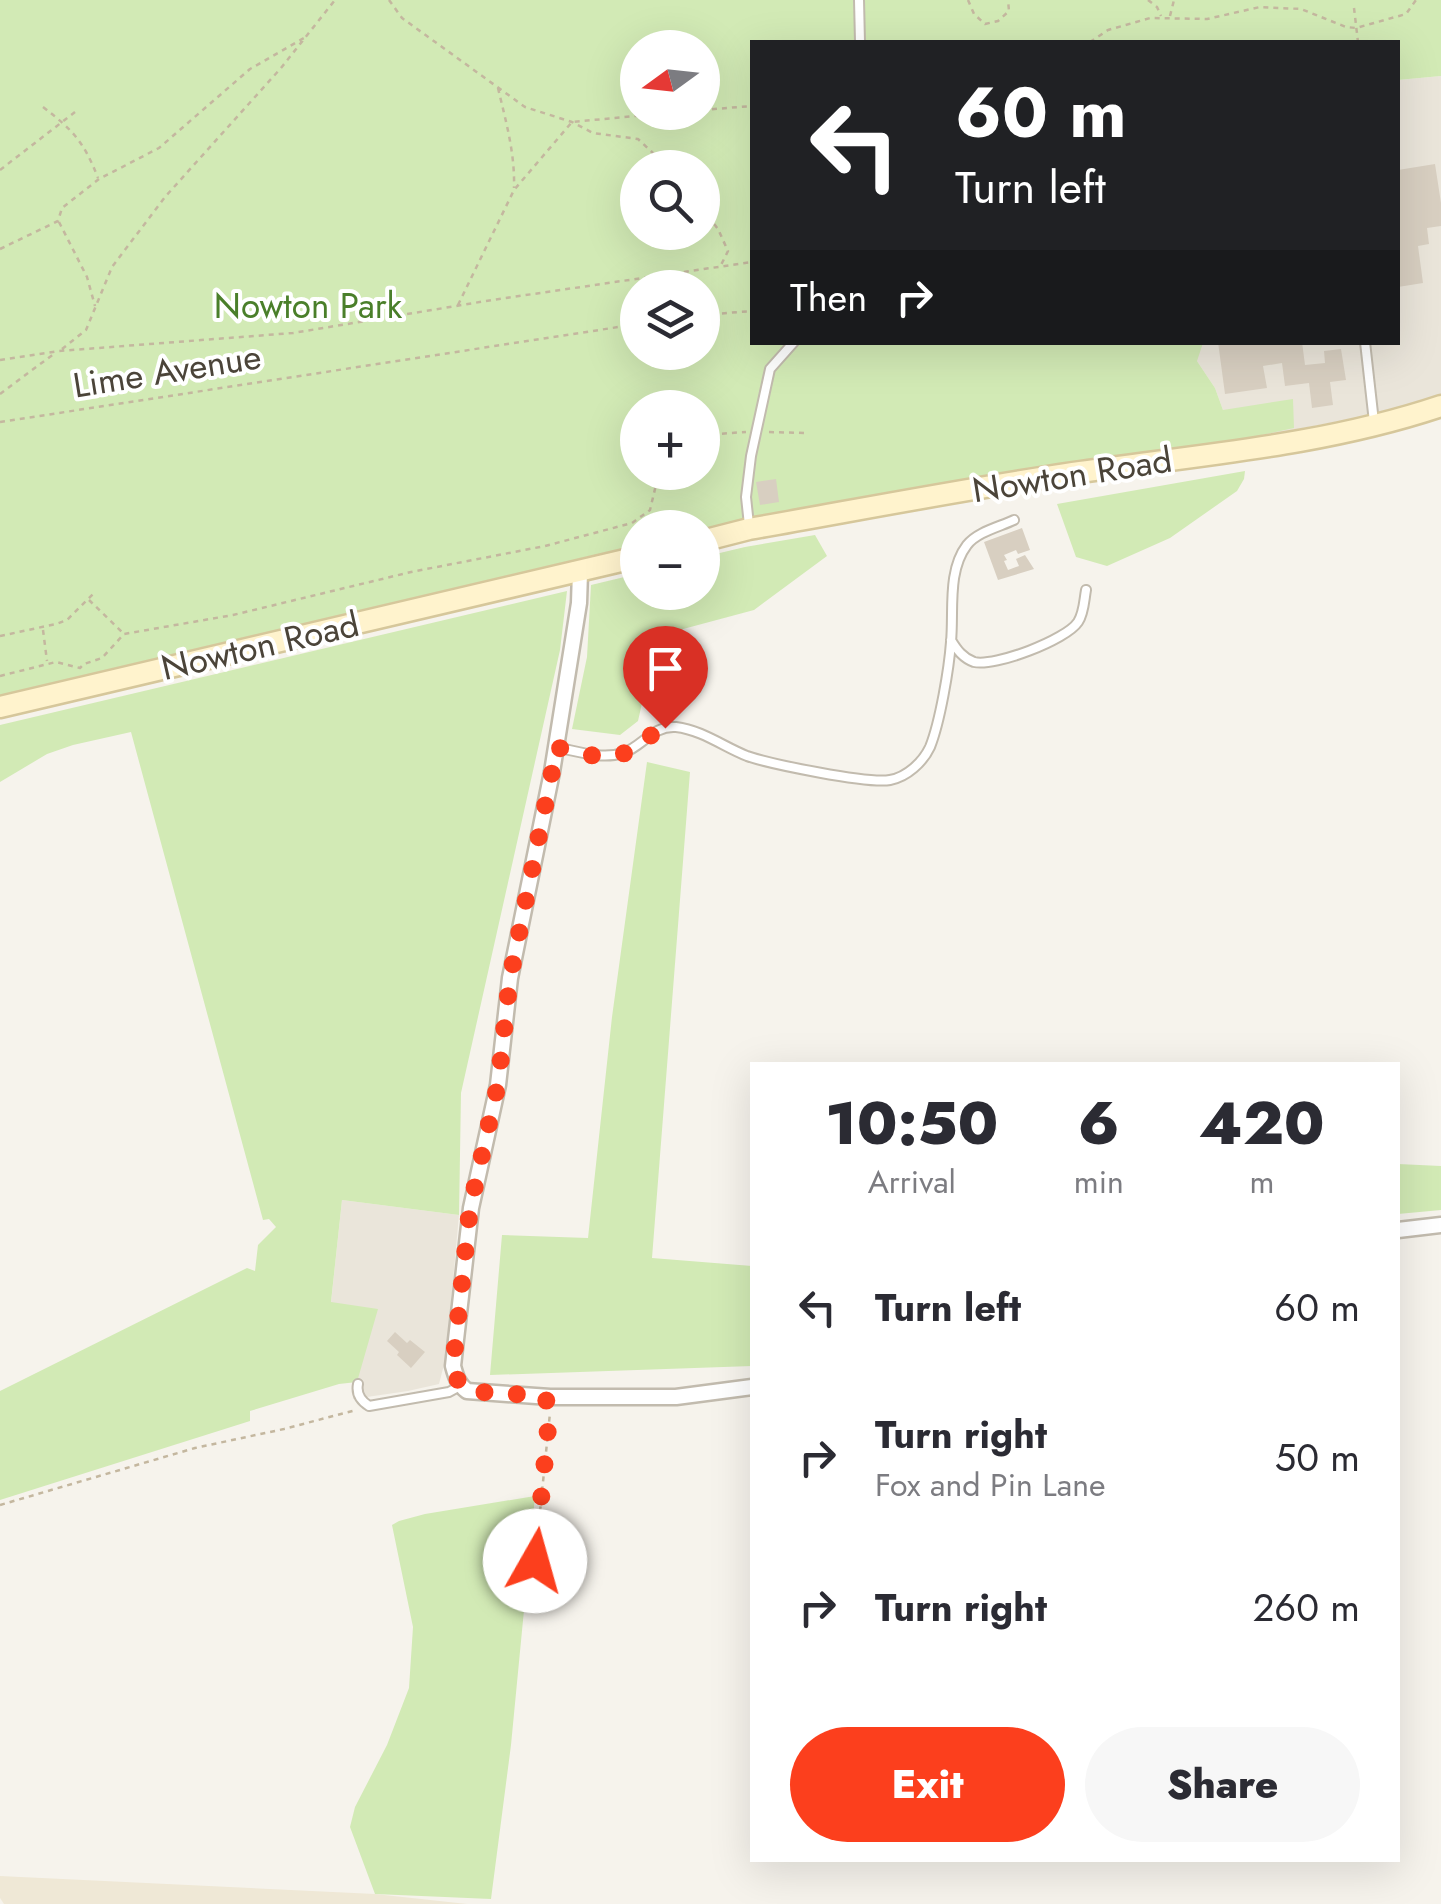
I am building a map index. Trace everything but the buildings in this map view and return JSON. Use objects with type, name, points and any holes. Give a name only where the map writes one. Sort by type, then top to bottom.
[{"type":"street","name":"Nowton Road","points":[[720,536],[1070,474],[1312,440],[1441,406]]},
{"type":"street","name":"Nowton Road","points":[[0,707],[620,562]]},
{"type":"street","points":[[580,572],[579,603],[552,772],[510,978],[498,1084],[470,1208],[453,1366],[460,1386],[467,1391],[676,1397],[750,1387]]},
{"type":"street","points":[[1400,1230],[1441,1225]]},
{"type":"lane","points":[[859,0],[860,40]]},
{"type":"lane","points":[[749,529],[746,498],[750,456],[770,369],[791,345]]},
{"type":"lane","points":[[1365,345],[1375,426]]},
{"type":"lane","points":[[555,747],[601,756],[618,755],[652,733],[674,727],[749,757],[893,780],[921,762],[930,748],[948,671],[958,563],[968,543],[1014,520]]},
{"type":"lane","points":[[948,671],[954,665],[972,661],[994,662],[1061,636],[1076,625],[1086,590]]},
{"type":"lane","points":[[951,640],[956,650],[972,661]]},
{"type":"lane","points":[[358,1384],[361,1401],[369,1406],[450,1392],[460,1386]]},
{"type":"path","points":[[0,394],[86,330],[112,267],[165,196],[281,68],[335,0]]},
{"type":"path","points":[[388,0],[402,18],[526,107],[592,133],[638,139],[650,150]]},
{"type":"path","points":[[968,0],[974,14],[986,24],[998,21],[1009,11],[1008,0]]},
{"type":"path","points":[[1148,0],[1158,8],[1161,17]]},
{"type":"path","points":[[1170,18],[1174,0]]},
{"type":"path","points":[[1260,0],[1260,6]]},
{"type":"path","points":[[1300,8],[1303,0]]},
{"type":"path","points":[[1093,40],[1108,30],[1150,18],[1208,18],[1260,6],[1300,8],[1356,28],[1406,14],[1416,0]]},
{"type":"path","points":[[1354,8],[1358,40]]},
{"type":"path","points":[[96,308],[87,277],[58,221],[62,208],[99,179],[159,148],[250,70],[305,37]]},
{"type":"path","points":[[497,87],[511,139],[514,190]]},
{"type":"path","points":[[44,106],[86,148],[99,179]]},
{"type":"path","points":[[720,109],[750,106]]},
{"type":"path","points":[[0,170],[75,112]]},
{"type":"path","points":[[458,305],[514,190],[572,122],[620,117]]},
{"type":"path","points":[[0,249],[58,221]]},
{"type":"path","points":[[720,234],[728,251],[720,266]]},
{"type":"path","points":[[0,360],[59,351],[294,334],[458,305],[750,262]]},
{"type":"path","points":[[720,314],[750,311]]},
{"type":"path","name":"Lime Avenue","points":[[0,422],[620,327]]},
{"type":"path","points":[[0,676],[56,662],[82,666],[102,658],[124,634],[234,616],[632,523],[650,510],[655,490]]},
{"type":"path","points":[[0,636],[67,620],[94,594]]},
{"type":"path","points":[[87,599],[124,634]]},
{"type":"path","points":[[42,627],[48,663]]},
{"type":"path","points":[[535,1561],[550,1408],[544,1396]]},
{"type":"path","points":[[0,1504],[194,1448],[369,1406]]},
{"type":"shaded area","points":[[1441,76],[1441,396],[1387,412],[1230,442],[1215,388],[1197,361],[1196,345],[1400,345],[1400,80]]},
{"type":"shaded area","points":[[342,1200],[459,1215],[446,1357],[439,1384],[353,1399],[357,1382],[331,1303]]},
{"type":"shaded area","points":[[0,1876],[375,1894],[467,1904],[4,1904],[0,1898]]},
{"type":"green space","name":"Nowton Park","points":[[0,0],[1441,0],[1441,76],[1400,80],[1400,40],[750,40],[750,345],[1202,345],[1197,361],[1215,388],[1223,410],[1293,399],[1294,428],[1230,442],[779,512],[720,525],[720,510],[620,510],[620,549],[0,695]]},
{"type":"green space","points":[[1245,471],[1237,491],[1170,538],[1107,566],[1076,557],[1057,504]]},
{"type":"green space","points":[[815,535],[827,556],[754,610],[657,636],[638,721],[620,735],[572,729],[587,657],[591,585],[620,578],[620,610],[720,610],[720,553]]},
{"type":"green space","points":[[567,591],[560,650],[461,1093],[459,1215],[342,1200],[331,1302],[378,1309],[357,1382],[250,1411],[250,1421],[0,1500],[0,1391],[247,1268],[255,1271],[258,1245],[276,1227],[269,1219],[263,1220],[131,732],[47,754],[0,782],[0,725]]},
{"type":"green space","points":[[647,762],[690,772],[652,1258],[750,1266],[750,1366],[490,1375],[502,1235],[588,1238],[612,1017]]},
{"type":"green space","points":[[1400,1164],[1441,1166],[1441,1210],[1400,1214]]},
{"type":"green space","points":[[535,1496],[511,1745],[491,1899],[375,1894],[350,1827],[355,1807],[387,1745],[409,1688],[413,1627],[392,1525],[425,1514]]},
{"type":"route","points":[[535,1561],[548,1401],[544,1396],[467,1391],[460,1386],[453,1366],[470,1208],[498,1084],[510,978],[555,747],[601,756],[618,755],[665,728]]}]
